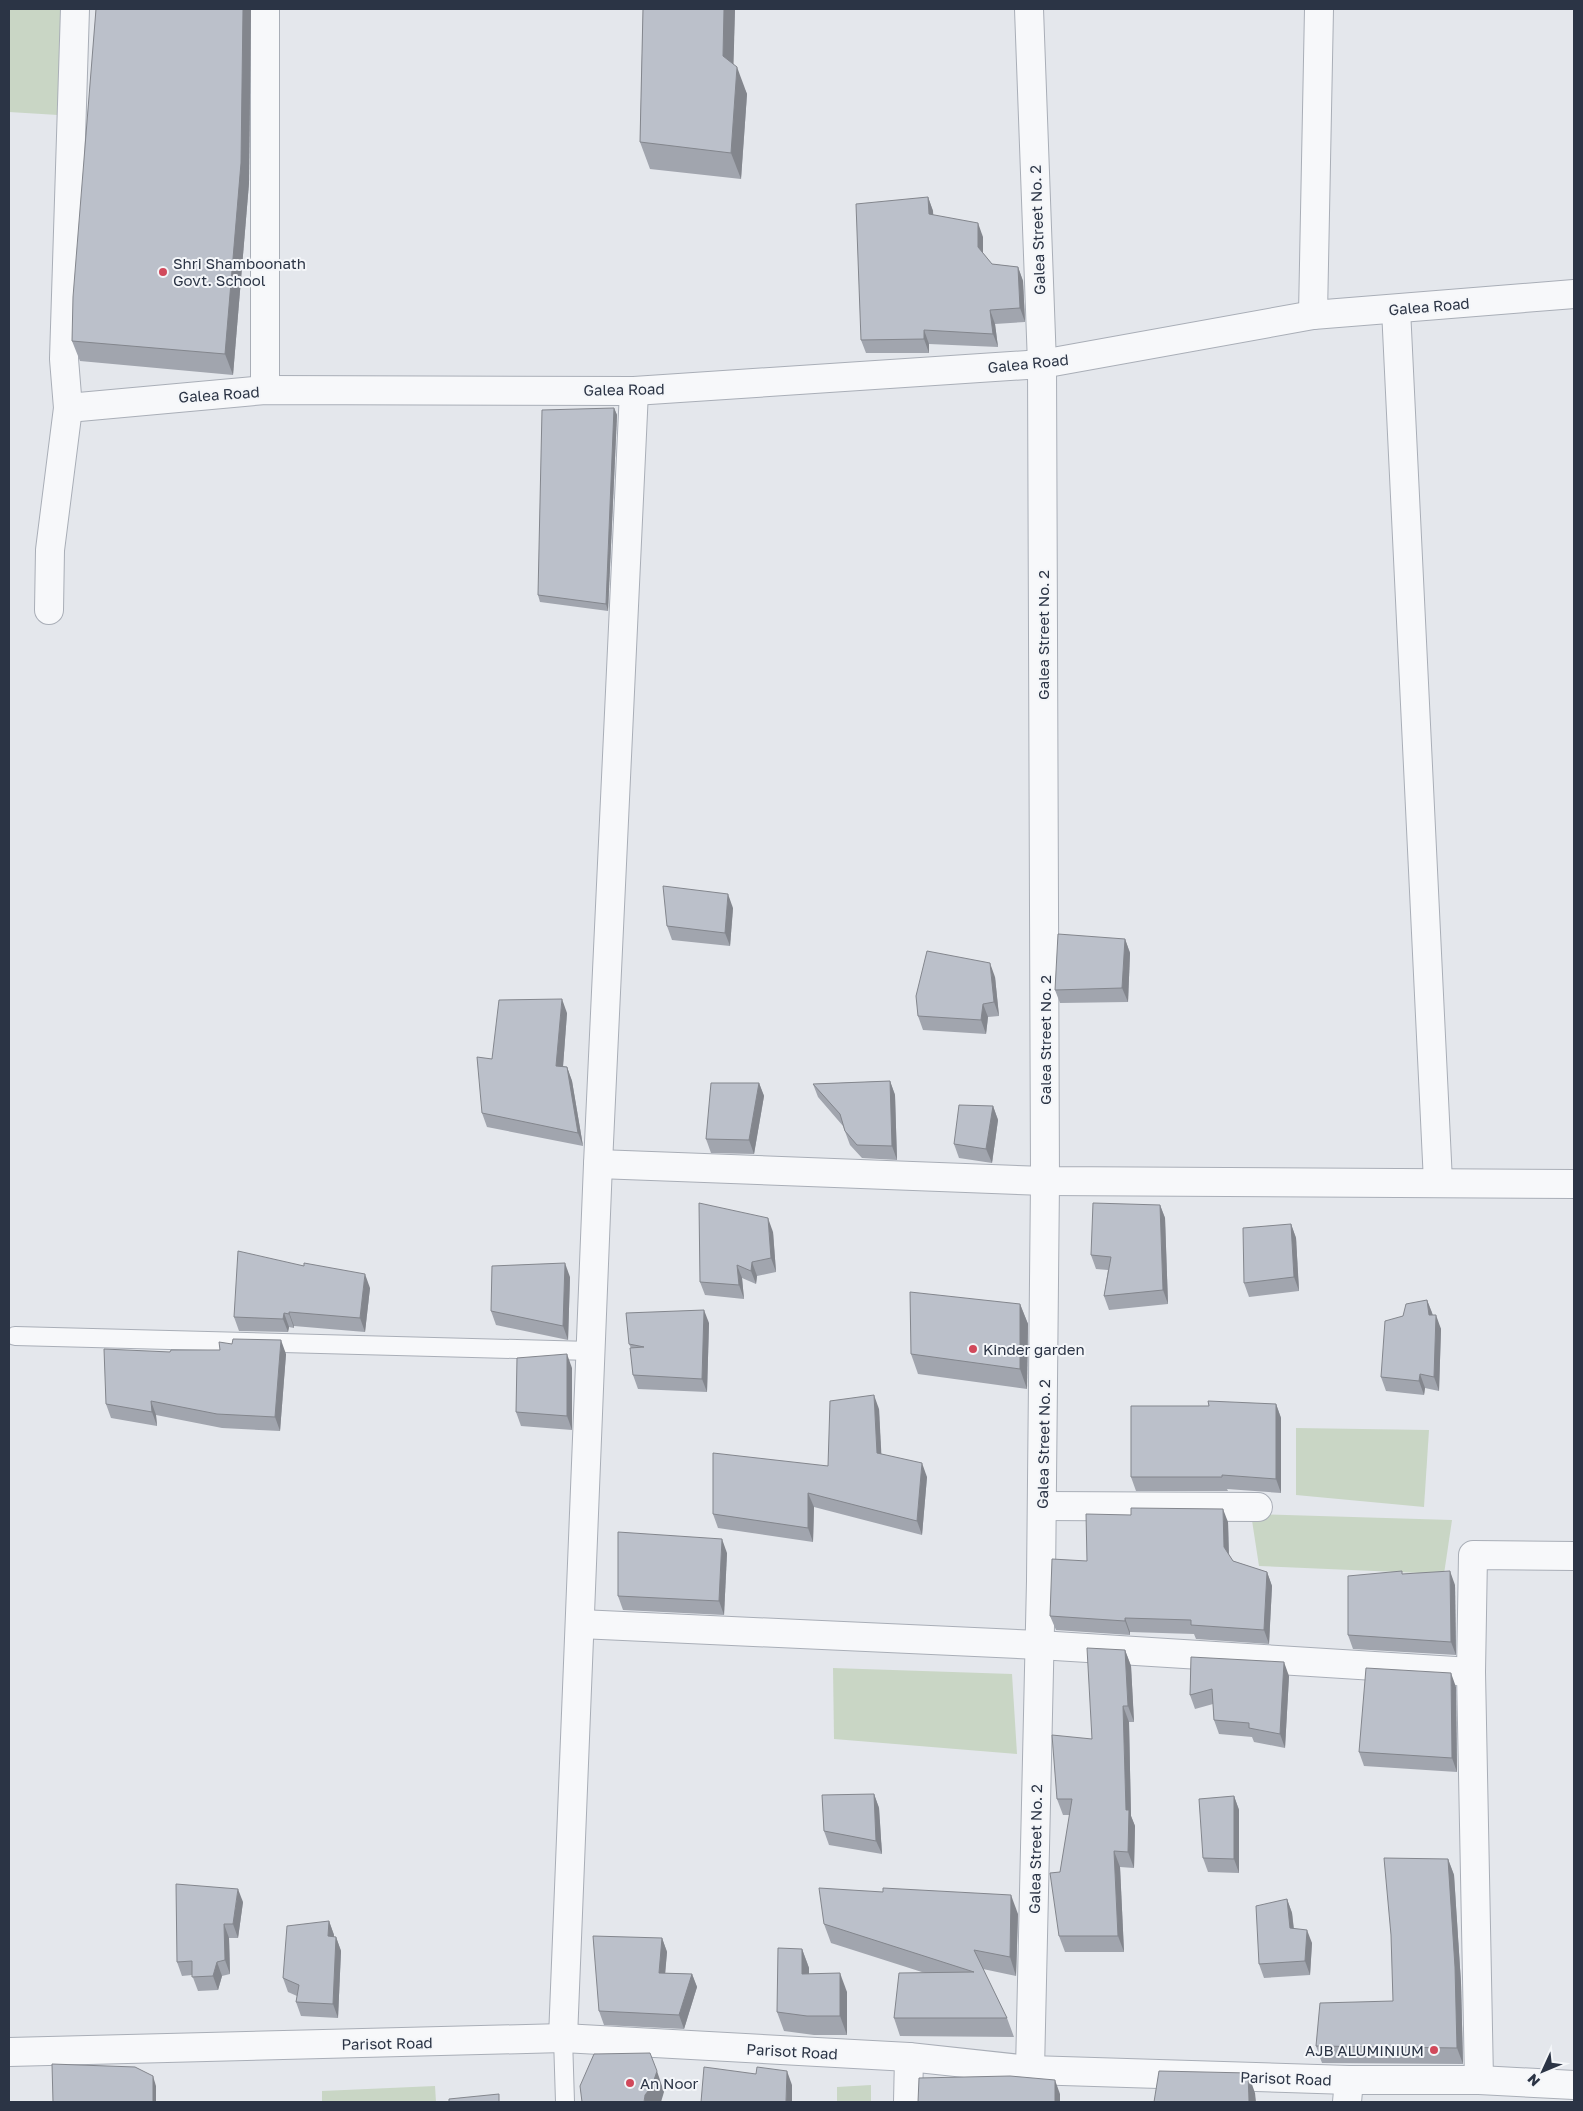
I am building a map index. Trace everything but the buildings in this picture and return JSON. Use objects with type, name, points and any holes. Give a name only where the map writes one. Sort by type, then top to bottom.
[{"type":"street","points":[[49,610],[50,550],[68,408],[64,359],[75,9]]},
{"type":"street","points":[[265,9],[265,390]]},
{"type":"street","name":"Galea Street No. 2","points":[[1029,9],[1042,364],[1045,1181],[1042,1506],[1030,2070]]},
{"type":"street","points":[[1313,316],[1319,9]]},
{"type":"street","name":"Galea Road","points":[[68,408],[265,390],[634,391],[1042,364],[1313,316],[1574,294]]},
{"type":"street","points":[[1396,309],[1438,1182]]},
{"type":"street","points":[[563,2038],[598,1164],[634,391]]},
{"type":"street","points":[[598,1164],[1045,1181],[1574,1184]]},
{"type":"street","points":[[1042,1506],[1258,1507]]},
{"type":"street","points":[[1479,2080],[1470,1672],[1473,1555],[1574,1556]]},
{"type":"street","points":[[580,1624],[1039,1645],[1470,1672]]},
{"type":"street","name":"Parisot Road","points":[[9,2052],[563,2038],[909,2057],[1030,2070],[1348,2091],[1479,2080],[1574,2086]]},
{"type":"street","points":[[908,2102],[909,2057]]},
{"type":"lane","points":[[15,1336],[591,1350]]},
{"type":"lane","points":[[563,2038],[565,2102]]},
{"type":"green space","points":[[9,9],[64,9],[58,115],[9,112]]},
{"type":"green space","points":[[1296,1428],[1429,1430],[1424,1507],[1296,1495]]},
{"type":"green space","points":[[1251,1514],[1452,1520],[1444,1574],[1259,1566]]},
{"type":"green space","points":[[833,1668],[1012,1674],[1017,1754],[834,1739]]},
{"type":"green space","points":[[871,2085],[871,2102],[837,2102],[837,2087]]},
{"type":"green space","points":[[435,2086],[436,2102],[322,2102],[322,2091]]},
{"type":"place","name":"Shri Shamboonath Govt. School","points":[[163,272]]},
{"type":"place","name":"Kinder garden","points":[[973,1349]]},
{"type":"place","name":"AJB ALUMINIUM","points":[[1434,2050]]},
{"type":"place","name":"An Noor","points":[[630,2083]]}]
